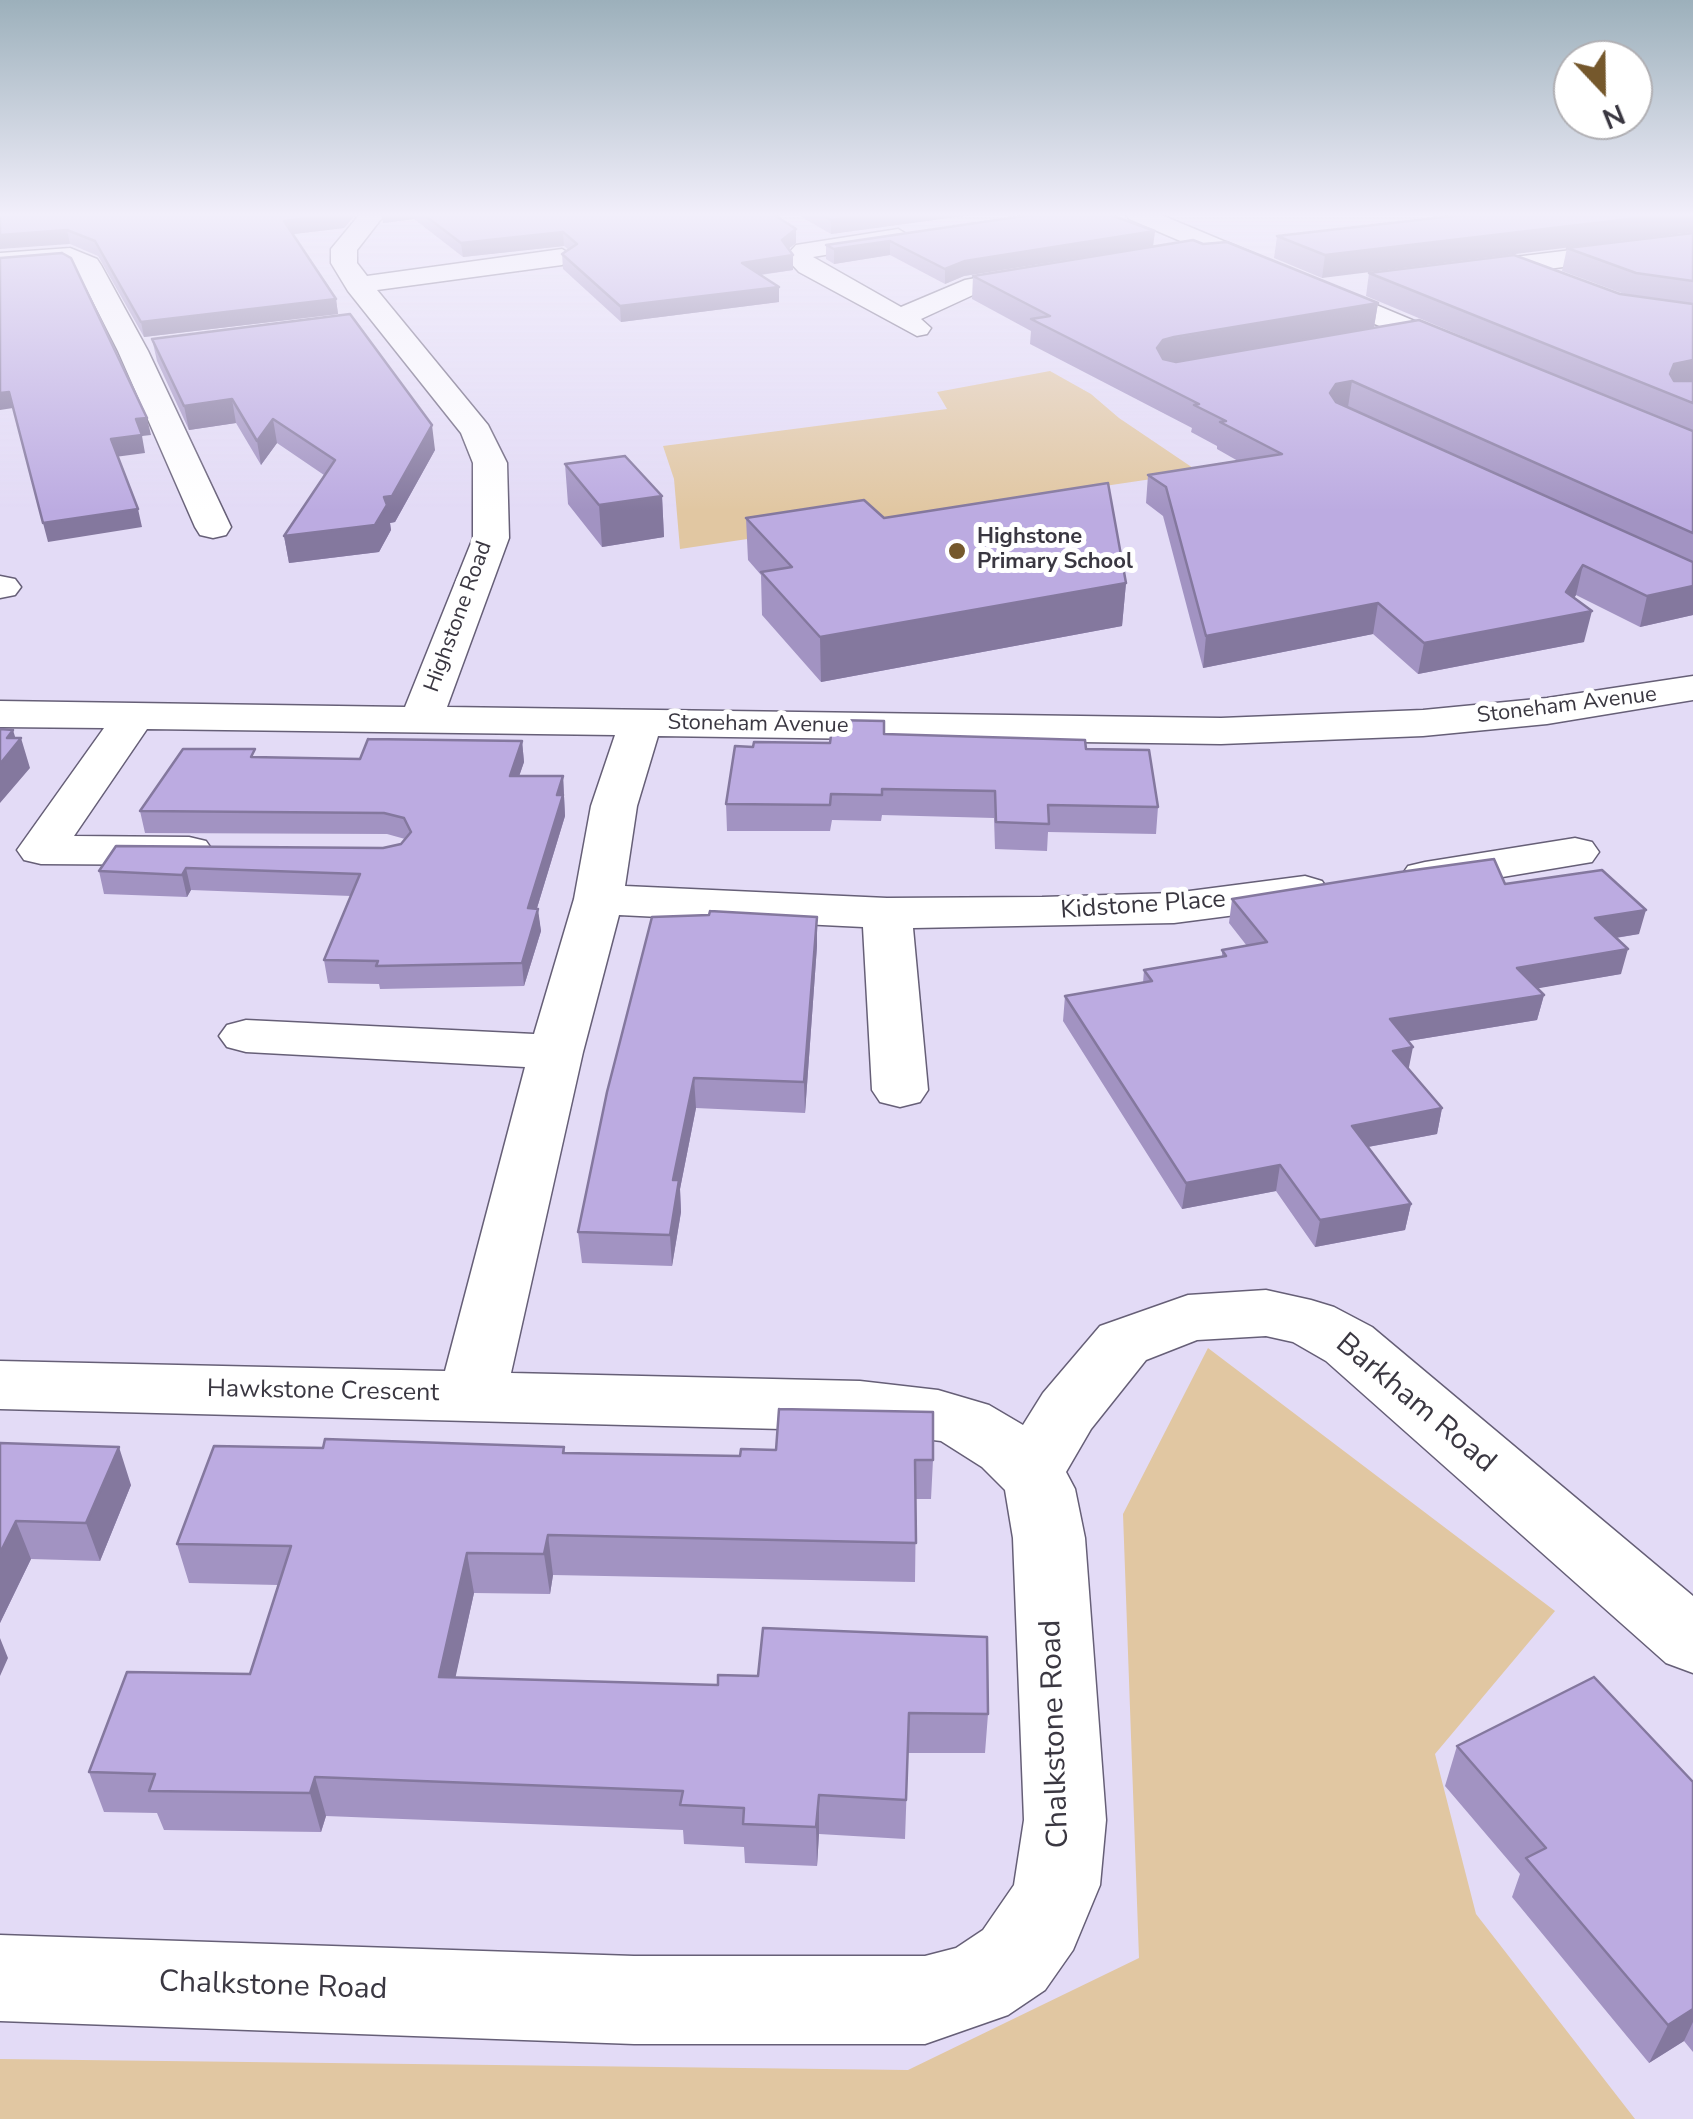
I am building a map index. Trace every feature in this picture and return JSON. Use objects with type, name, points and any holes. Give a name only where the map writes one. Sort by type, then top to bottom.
[{"type":"street","points":[[112,313],[213,526]]},
{"type":"street","name":"Highstone Road","points":[[380,313],[455,402],[477,432],[490,463],[490,538],[421,720]]},
{"type":"street","points":[[879,313],[899,327],[964,320]]},
{"type":"street","points":[[899,327],[918,313]]},
{"type":"street","points":[[1372,313],[1488,362]]},
{"type":"street","points":[[346,324],[385,320]]},
{"type":"street","points":[[1358,343],[1418,332]]},
{"type":"street","points":[[132,350],[172,346]]},
{"type":"street","name":"Stoneham Avenue","points":[[0,714],[1202,730],[1330,728],[1547,712],[1693,688]]},
{"type":"street","points":[[20,850],[134,716]]},
{"type":"street","name":"Hawkstone Crescent","points":[[0,1384],[472,1395],[556,1052],[598,899],[614,806],[641,723]]},
{"type":"street","points":[[20,850],[234,851]]},
{"type":"street","name":"Kidstone Place","points":[[598,899],[887,912],[1174,908],[1575,852]]},
{"type":"street","points":[[887,912],[900,1090]]},
{"type":"street","points":[[246,1036],[556,1052]]},
{"type":"street","name":"Barkham Road","points":[[1031,1472],[1067,1411],[1123,1343],[1188,1318],[1228,1313],[1266,1313],[1310,1322],[1349,1344],[1388,1376],[1693,1641]]},
{"type":"street","points":[[472,1395],[902,1410],[938,1415],[986,1433],[1031,1472]]},
{"type":"street","name":"Chalkstone Road","points":[[0,1978],[634,2000],[870,2003],[925,2000],[977,1985],[1014,1960],[1042,1921],[1057,1885],[1065,1820],[1049,1538],[1040,1489],[1031,1472]]},
{"type":"shaded area","points":[[1050,371],[1091,394],[1119,418],[1199,472],[680,549],[674,479],[663,446],[947,409],[937,392]]},
{"type":"shaded area","points":[[1208,1348],[1555,1611],[1435,1754],[1476,1914],[1635,2119],[0,2119],[0,2059],[908,2070],[1139,1958],[1123,1514]]},
{"type":"building","points":[[0,313],[97,313],[147,418],[136,419],[142,435],[111,439],[138,509],[43,523],[9,392],[0,393]]},
{"type":"building","points":[[136,313],[218,313],[141,322]]},
{"type":"building","points":[[1044,313],[1319,313],[1163,340],[1157,348],[1163,359],[1176,362],[1419,320],[1693,431],[1693,533],[1352,381],[1336,384],[1330,393],[1336,402],[1693,562],[1693,586],[1647,596],[1583,565],[1566,592],[1592,611],[1424,643],[1378,603],[1206,636],[1166,487],[1148,475],[1282,454],[1194,405],[1199,404],[1031,319],[1050,316]]},
{"type":"building","points":[[1468,313],[1693,313],[1693,360],[1674,364],[1670,374],[1674,381],[1693,381],[1693,403]]},
{"type":"building","points":[[350,314],[432,425],[392,496],[384,497],[387,505],[375,525],[284,536],[335,460],[273,419],[257,441],[232,399],[184,406],[152,339]]},
{"type":"building","points":[[625,456],[662,496],[599,505],[565,464]]},
{"type":"building","points":[[1108,483],[1126,583],[820,637],[761,572],[792,567],[746,518],[864,500],[884,518]]},
{"type":"building","points":[[833,720],[884,721],[884,734],[1085,740],[1086,749],[1149,750],[1158,807],[1048,805],[1049,824],[996,822],[995,791],[882,789],[882,795],[831,794],[830,805],[726,804],[735,746],[753,747],[754,742],[830,743]]},
{"type":"building","points":[[0,729],[13,730],[7,738],[21,738],[0,764]]},
{"type":"building","points":[[368,739],[522,741],[510,776],[563,776],[557,795],[563,795],[528,908],[538,909],[522,963],[376,966],[378,961],[324,960],[360,874],[186,868],[182,875],[99,871],[116,846],[383,848],[401,844],[411,832],[404,818],[384,813],[140,811],[183,749],[255,749],[251,757],[360,759]]},
{"type":"building","points":[[1494,859],[1505,884],[1602,870],[1646,910],[1595,918],[1628,949],[1517,968],[1544,995],[1390,1019],[1413,1047],[1393,1051],[1442,1108],[1352,1126],[1411,1204],[1320,1220],[1280,1165],[1186,1183],[1065,996],[1152,981],[1144,970],[1226,956],[1222,950],[1267,942],[1232,899]]},
{"type":"building","points":[[710,911],[817,917],[804,1082],[694,1078],[673,1180],[679,1180],[670,1235],[578,1232],[607,1092],[652,917],[709,915]]},
{"type":"building","points":[[779,1409],[933,1412],[933,1460],[915,1460],[916,1543],[548,1535],[544,1554],[467,1553],[439,1677],[718,1685],[718,1675],[758,1676],[763,1628],[987,1637],[988,1714],[909,1713],[906,1800],[819,1795],[816,1827],[743,1824],[744,1808],[680,1805],[683,1791],[315,1777],[310,1793],[149,1791],[155,1774],[89,1772],[127,1672],[250,1674],[291,1546],[177,1544],[214,1446],[323,1448],[325,1439],[564,1447],[563,1453],[740,1456],[741,1449],[776,1450]]},
{"type":"building","points":[[0,1443],[119,1447],[86,1523],[16,1521],[0,1553]]},
{"type":"building","points":[[1594,1677],[1693,1782],[1693,2009],[1668,2025],[1526,1858],[1546,1848],[1457,1746]]},
{"type":"place","name":"Highstone Primary School","points":[[957,551]]}]
